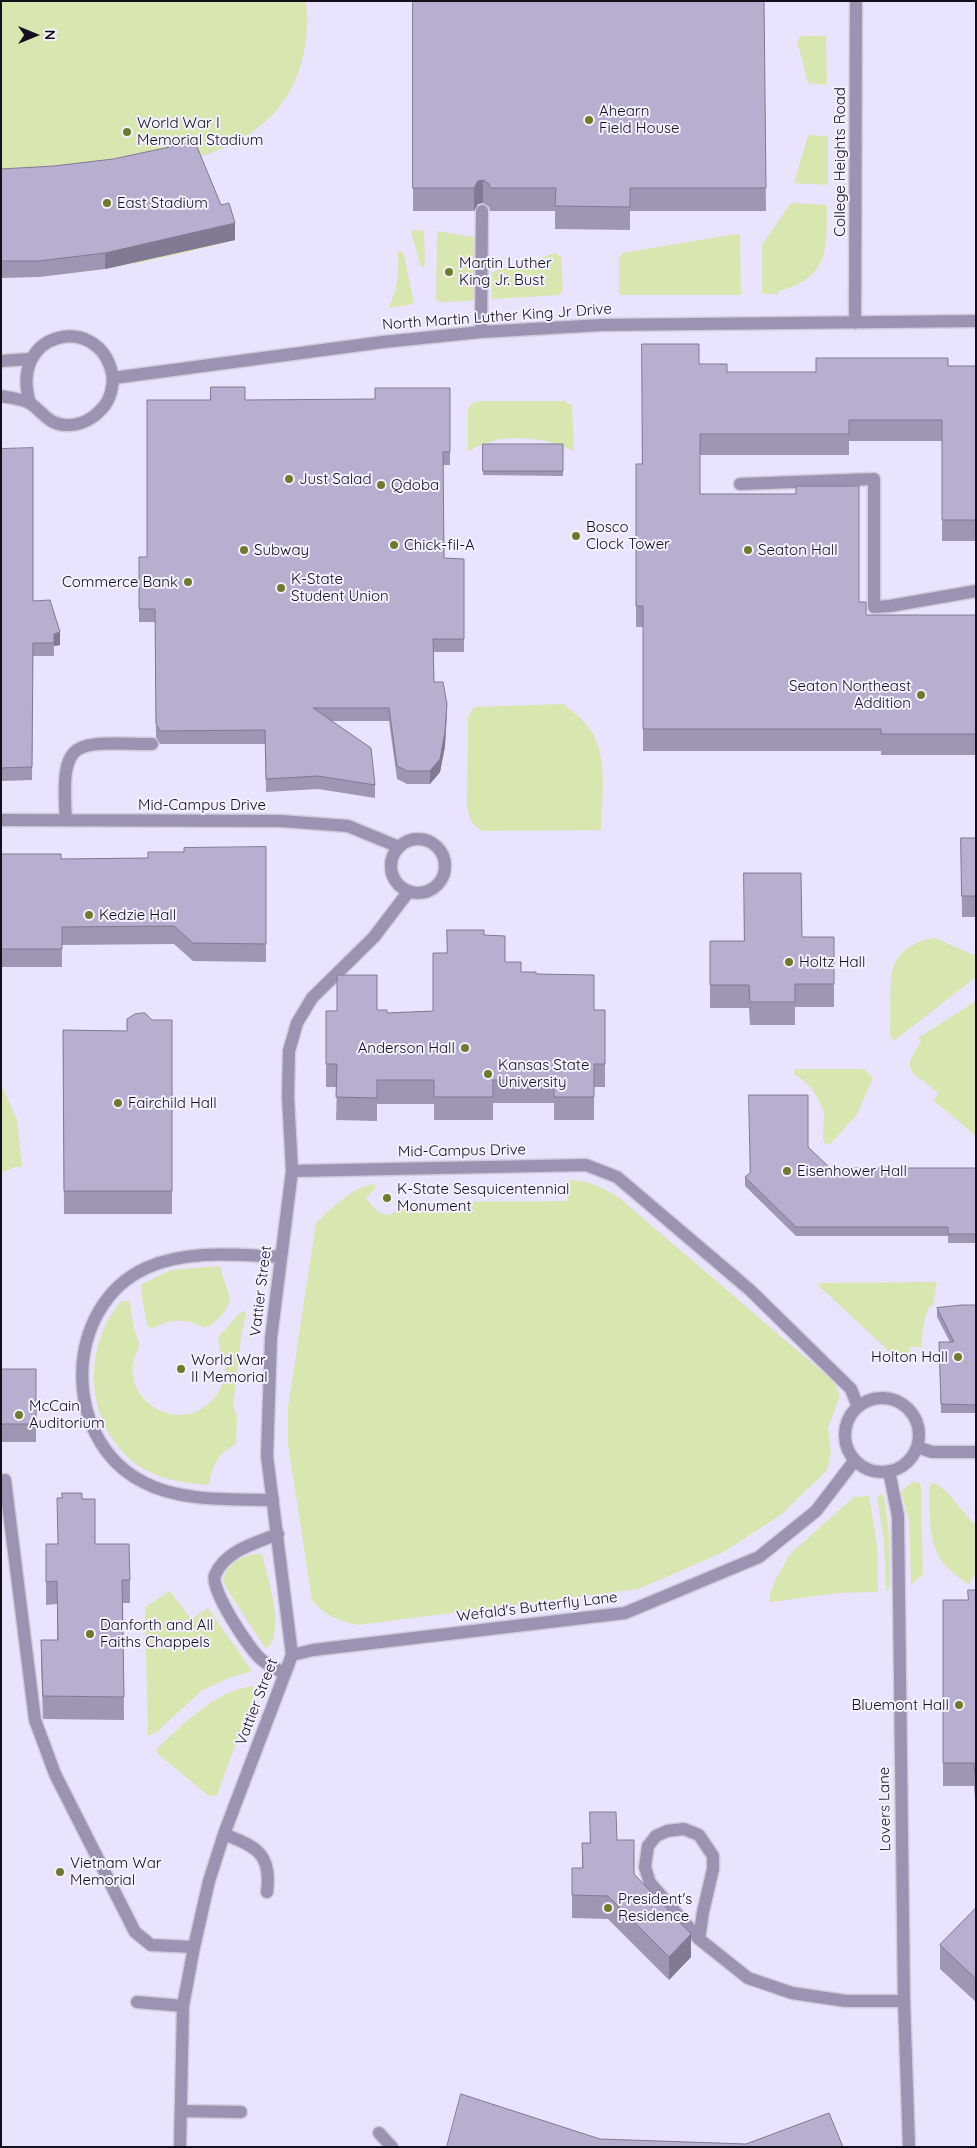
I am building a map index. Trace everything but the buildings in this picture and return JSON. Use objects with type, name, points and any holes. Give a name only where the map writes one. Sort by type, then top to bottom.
[{"type":"street","name":"College Heights Road","points":[[855,322],[856,1]]},
{"type":"street","points":[[481,332],[482,211]]},
{"type":"street","name":"North Martin Luther King Jr Drive","points":[[113,378],[383,342],[481,332],[602,325],[976,322]]},
{"type":"street","points":[[66,337],[84,339],[96,345],[104,354],[113,378],[112,390],[104,407],[90,420],[78,424],[65,425],[53,422],[42,416],[30,403],[25,383],[30,359],[48,342],[66,337]]},
{"type":"street","points":[[1,361],[30,359]]},
{"type":"street","points":[[1,396],[30,403]]},
{"type":"street","points":[[740,484],[874,479],[874,607],[976,592]]},
{"type":"street","points":[[66,820],[64,779],[68,760],[76,749],[87,744],[152,744]]},
{"type":"street","name":"Mid-Campus Drive","points":[[1,820],[281,821],[348,826],[399,847]]},
{"type":"street","points":[[414,839],[431,842],[442,854],[445,863],[444,872],[434,887],[426,892],[409,891],[394,880],[391,871],[393,854],[399,847],[414,839]]},
{"type":"street","points":[[292,1171],[288,1097],[289,1051],[297,1022],[312,998],[374,937],[409,891]]},
{"type":"street","name":"Mid-Campus Drive","points":[[292,1171],[586,1165],[617,1176],[754,1294],[851,1389],[858,1407]]},
{"type":"street","name":"Vattier Street","points":[[180,2147],[183,2006],[194,1947],[209,1881],[224,1834],[292,1654],[267,1456],[271,1338],[292,1171]]},
{"type":"street","points":[[273,1500],[194,1497],[143,1483],[125,1471],[92,1430],[85,1408],[82,1361],[90,1332],[104,1307],[124,1281],[147,1268],[180,1258],[211,1255],[281,1257]]},
{"type":"street","points":[[880,1398],[891,1399],[902,1404],[917,1423],[919,1435],[917,1447],[906,1463],[889,1471],[877,1472],[865,1468],[849,1452],[845,1433],[847,1424],[858,1407],[868,1401],[880,1398]]},
{"type":"street","points":[[917,1447],[932,1452],[976,1452]]},
{"type":"street","name":"Wefald's Butterfly Lane","points":[[292,1654],[625,1613],[759,1557],[816,1510],[855,1460]]},
{"type":"street","name":"Lovers Lane","points":[[889,1471],[898,1516],[904,2001],[909,2147]]},
{"type":"street","points":[[5,1480],[35,1720],[55,1774],[135,1932],[151,1945],[194,1947]]},
{"type":"street","points":[[278,1534],[241,1549],[224,1560],[214,1576],[214,1588],[260,1659],[285,1674]]},
{"type":"street","points":[[700,1939],[703,1912],[714,1869],[713,1856],[699,1835],[684,1829],[667,1831],[656,1836],[648,1846],[645,1867],[650,1883],[700,1939],[748,1978],[792,1993],[846,2001],[904,2001]]},
{"type":"street","points":[[224,1834],[254,1847],[263,1856],[269,1871],[267,1892]]},
{"type":"street","points":[[136,2002],[183,2006]]},
{"type":"street","points":[[181,2111],[241,2112]]},
{"type":"street","points":[[379,2133],[392,2147]]},
{"type":"shaded area","name":"Kansas State University","points":[[1,1],[976,1],[976,2147],[1,2147]]},
{"type":"green space","name":"World War I Memorial Stadium","points":[[1,1],[305,1],[307,11],[306,40],[294,83],[284,101],[255,130],[237,141],[196,158],[221,221],[229,219],[235,240],[148,261],[89,271],[31,277],[1,277]]},
{"type":"green space","points":[[801,36],[826,36],[827,85],[808,83],[797,41]]},
{"type":"green space","points":[[808,135],[828,136],[828,185],[794,183]]},
{"type":"green space","points":[[791,203],[827,205],[827,235],[822,260],[808,278],[779,291],[778,294],[762,294],[762,245]]},
{"type":"green space","points":[[424,230],[425,263],[423,268],[420,265],[411,231]]},
{"type":"green space","points":[[437,231],[477,238],[478,298],[468,301],[439,302],[436,299]]},
{"type":"green space","points":[[736,234],[740,235],[741,295],[619,295],[619,259],[622,253]]},
{"type":"green space","points":[[398,251],[402,251],[404,255],[414,304],[388,308],[396,287]]},
{"type":"green space","points":[[556,253],[561,257],[563,290],[560,295],[492,299],[492,272]]},
{"type":"green space","points":[[564,401],[572,405],[574,451],[535,439],[507,438],[480,445],[468,452],[468,409],[474,402]]},
{"type":"green space","points":[[563,704],[584,722],[598,745],[603,773],[601,830],[482,831],[471,822],[467,806],[468,717],[474,707]]},
{"type":"green space","points":[[935,938],[976,956],[976,977],[894,1041],[890,1034],[893,968],[899,956],[909,947]]},
{"type":"green space","points":[[976,1001],[976,1136],[933,1100],[937,1096],[937,1092],[916,1075],[910,1067],[914,1053],[921,1042],[918,1038]]},
{"type":"green space","points":[[795,1069],[864,1069],[873,1078],[856,1116],[830,1144],[825,1144],[824,1141],[824,1116],[821,1104],[809,1086],[794,1074]]},
{"type":"green space","points":[[1,1084],[17,1120],[22,1167],[15,1167],[1,1173]]},
{"type":"green space","points":[[566,1180],[586,1182],[617,1196],[833,1381],[840,1395],[828,1428],[831,1453],[827,1470],[782,1514],[724,1552],[638,1589],[358,1625],[332,1617],[312,1600],[288,1444],[288,1407],[316,1223],[351,1193],[375,1184],[375,1188],[366,1199],[379,1213],[390,1215],[409,1202],[568,1201]]},
{"type":"green space","points":[[220,1266],[230,1300],[224,1312],[216,1321],[204,1327],[179,1320],[161,1324],[152,1329],[147,1325],[142,1297],[142,1284],[171,1270]]},
{"type":"green space","points":[[819,1283],[937,1283],[933,1304],[928,1309],[924,1321],[921,1347],[909,1347],[909,1356],[892,1354],[819,1286]]},
{"type":"green space","points":[[121,1301],[129,1301],[139,1343],[133,1364],[133,1374],[139,1393],[153,1407],[172,1414],[182,1415],[198,1411],[206,1406],[222,1386],[225,1369],[218,1339],[219,1335],[240,1313],[244,1311],[246,1313],[241,1337],[233,1406],[237,1417],[236,1444],[220,1456],[212,1472],[209,1485],[173,1480],[147,1471],[121,1450],[108,1431],[99,1410],[94,1388],[94,1365],[99,1342],[108,1321]]},
{"type":"green space","points":[[912,1482],[918,1482],[921,1486],[923,1574],[911,1585],[909,1520],[901,1492]]},
{"type":"green space","points":[[935,1483],[948,1493],[976,1527],[976,1572],[969,1584],[955,1575],[945,1565],[938,1555],[934,1544],[931,1533],[929,1490],[930,1485]]},
{"type":"green space","points":[[883,1494],[890,1553],[889,1589],[886,1591],[884,1541],[877,1496]]},
{"type":"green space","points":[[869,1496],[877,1545],[878,1592],[838,1593],[770,1602],[770,1594],[775,1581],[790,1554],[854,1497]]},
{"type":"green space","points":[[253,1554],[262,1554],[274,1604],[275,1631],[272,1642],[266,1649],[227,1589],[223,1579],[228,1569],[235,1562]]},
{"type":"green space","points":[[170,1591],[191,1619],[208,1608],[252,1671],[229,1678],[201,1691],[157,1732],[148,1736],[145,1607]]},
{"type":"green space","points":[[253,1686],[254,1695],[217,1795],[209,1796],[159,1755],[156,1749],[188,1720],[212,1702],[238,1689]]},
{"type":"place","name":"Ahearn Field House","points":[[589,120]]},
{"type":"place","name":"World War I Memorial Stadium","points":[[127,132]]},
{"type":"place","name":"East Stadium","points":[[107,203]]},
{"type":"place","name":"Martin Luther King Jr. Bust","points":[[449,272]]},
{"type":"place","name":"Just Salad","points":[[289,479]]},
{"type":"place","name":"Qdoba","points":[[381,485]]},
{"type":"place","name":"Bosco Clock Tower","points":[[576,536]]},
{"type":"place","name":"Chick-fil-A","points":[[394,545]]},
{"type":"place","name":"Subway","points":[[244,550]]},
{"type":"place","name":"Seaton Hall","points":[[748,550]]},
{"type":"place","name":"Commerce Bank","points":[[188,582]]},
{"type":"place","name":"K-State Student Union","points":[[281,588]]},
{"type":"place","name":"Seaton Northeast Addition","points":[[921,695]]},
{"type":"place","name":"Kedzie Hall","points":[[89,915]]},
{"type":"place","name":"Holtz Hall","points":[[789,962]]},
{"type":"place","name":"Anderson Hall","points":[[465,1048]]},
{"type":"place","name":"Kansas State University","points":[[488,1074]]},
{"type":"place","name":"Fairchild Hall","points":[[118,1103]]},
{"type":"place","name":"Eisenhower Hall","points":[[787,1171]]},
{"type":"place","name":"K-State Sesquicentennial Monument","points":[[387,1198]]},
{"type":"place","name":"Holton Hall","points":[[958,1357]]},
{"type":"place","name":"World War II Memorial","points":[[181,1369]]},
{"type":"place","name":"McCain Auditorium","points":[[19,1415]]},
{"type":"place","name":"Danforth and All Faiths Chappels","points":[[90,1634]]},
{"type":"place","name":"Bluemont Hall","points":[[959,1705]]},
{"type":"place","name":"Vietnam War Memorial","points":[[60,1872]]},
{"type":"place","name":"President's Residence","points":[[608,1908]]}]
